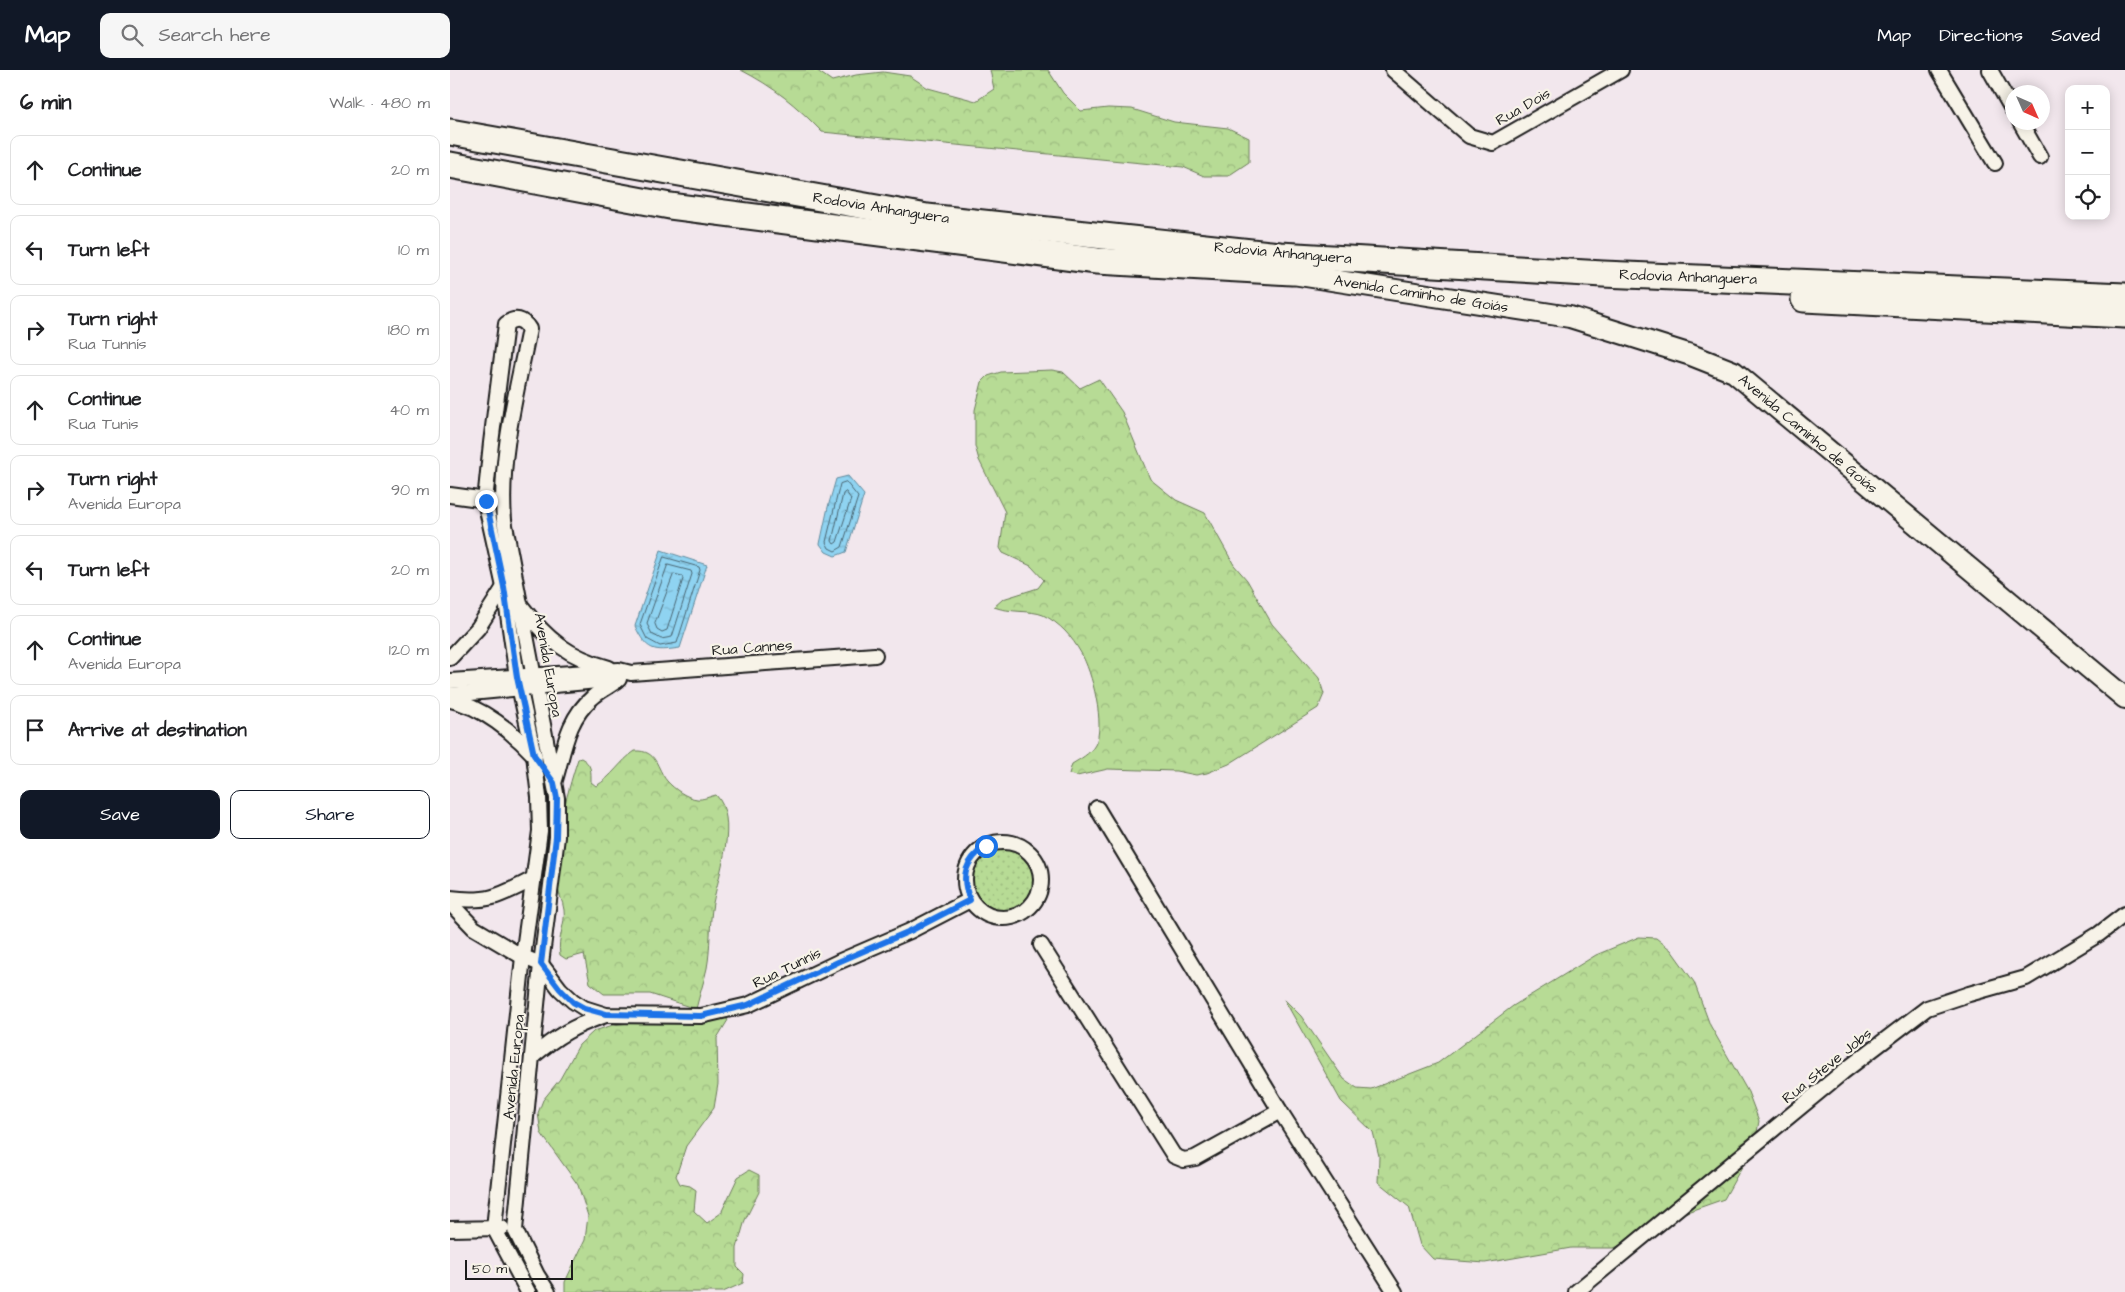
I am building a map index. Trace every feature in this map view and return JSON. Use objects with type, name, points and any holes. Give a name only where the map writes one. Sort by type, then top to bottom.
[{"type":"highway","name":"Rodovia Anhanguera","points":[[450,132],[927,217],[1280,255],[1603,274],[2125,296]]},
{"type":"highway","name":"Rodovia Anhanguera","points":[[450,165],[670,206],[1097,261],[1601,290],[2125,315]]},
{"type":"main road","name":"Avenida Caminho de Goiás","points":[[1280,272],[1570,317],[1692,355],[1734,372],[2125,698]]},
{"type":"street","name":"Rua Dois","points":[[1392,70],[1469,136],[1493,143],[1621,70]]},
{"type":"street","points":[[1940,70],[1995,163]]},
{"type":"street","points":[[1990,70],[2005,97]]},
{"type":"street","points":[[2025,130],[2040,157]]},
{"type":"street","name":"Avenida Europa","points":[[494,1228],[523,957],[540,831],[539,797],[534,755],[518,683],[504,587],[486,501],[491,443],[506,324],[512,320],[519,320],[526,323],[529,329],[507,444],[502,501],[557,798],[556,837],[541,964],[515,1230]]},
{"type":"street","points":[[450,495],[486,501],[502,501]]},
{"type":"street","points":[[450,658],[478,628],[504,587]]},
{"type":"street","points":[[521,606],[532,619],[570,654],[623,674]]},
{"type":"street","name":"Rua Cannes","points":[[450,695],[534,681],[875,655]]},
{"type":"street","points":[[554,783],[573,719],[592,698],[623,674]]},
{"type":"street","name":"Rua Cannes","points":[[450,681],[518,683]]},
{"type":"street","points":[[450,700],[490,718],[507,729],[534,755],[554,783]]},
{"type":"street","points":[[1097,808],[1280,1110],[1395,1292]]},
{"type":"street","points":[[998,842],[1011,842],[1028,851],[1039,866],[1042,878],[1037,897],[1025,912],[1014,917],[1001,919],[989,916],[978,910],[970,900],[965,888],[965,875],[972,858],[986,846],[998,842]]},
{"type":"street","points":[[450,898],[475,901],[489,898],[509,892],[533,879]]},
{"type":"street","name":"Rua Tunnís","points":[[606,1014],[701,1016],[748,1005],[838,962],[910,931],[970,900]]},
{"type":"street","points":[[450,903],[474,928],[523,957],[541,964],[560,989],[573,1002],[584,1008],[606,1014]]},
{"type":"street","name":"Rua Steve Jobs","points":[[1576,1292],[1843,1072],[1927,1008],[2026,978],[2099,934],[2125,914]]},
{"type":"street","points":[[1041,945],[1174,1156],[1184,1160],[1195,1158],[1280,1110]]},
{"type":"street","points":[[532,1057],[558,1035],[579,1024],[606,1014]]},
{"type":"street","points":[[450,1230],[494,1228],[515,1230],[537,1275],[548,1292]]},
{"type":"street","points":[[494,1228],[528,1292]]},
{"type":"green space","points":[[741,70],[816,70],[832,81],[856,75],[883,72],[910,76],[928,88],[976,101],[994,89],[990,70],[1048,70],[1063,93],[1081,111],[1108,108],[1132,109],[1174,122],[1228,128],[1249,138],[1249,162],[1228,176],[1204,176],[1183,167],[822,132],[784,97]]},
{"type":"green space","points":[[1052,370],[1063,372],[1080,388],[1099,379],[1122,412],[1150,479],[1176,500],[1205,513],[1234,565],[1247,580],[1272,624],[1319,678],[1324,694],[1318,708],[1229,764],[1207,773],[1196,775],[1176,771],[1108,769],[1077,776],[1069,774],[1072,764],[1090,751],[1095,745],[1098,736],[1098,712],[1093,685],[1085,661],[1077,647],[1070,636],[1055,622],[1038,613],[994,607],[1003,599],[1038,588],[1044,580],[1031,566],[1003,553],[1000,548],[1005,512],[979,460],[975,446],[975,410],[982,382],[988,376],[1001,372]]},
{"type":"green space","points":[[635,751],[648,753],[656,761],[667,781],[685,795],[699,799],[716,795],[723,805],[727,832],[723,862],[713,903],[707,968],[696,1009],[650,994],[604,994],[590,983],[584,954],[566,959],[560,955],[559,948],[564,915],[557,884],[559,836],[565,805],[578,759],[585,760],[589,765],[591,782],[596,786]]},
{"type":"green space","points":[[1003,846],[1016,849],[1027,856],[1034,867],[1037,880],[1034,893],[1027,904],[1016,911],[1003,914],[990,911],[979,904],[972,893],[969,880],[972,867],[979,856],[990,849]]},
{"type":"green space","points":[[1639,937],[1656,938],[1671,950],[1694,982],[1710,1025],[1748,1092],[1759,1121],[1755,1143],[1724,1199],[1667,1219],[1632,1240],[1614,1248],[1571,1248],[1485,1263],[1433,1259],[1420,1245],[1409,1207],[1378,1182],[1379,1156],[1373,1132],[1341,1101],[1284,999],[1301,1016],[1344,1079],[1357,1088],[1371,1089],[1438,1063],[1513,1006],[1596,955]]},
{"type":"green space","points":[[711,1013],[720,1014],[728,1020],[717,1038],[718,1084],[714,1108],[686,1146],[676,1176],[680,1184],[690,1186],[696,1190],[694,1211],[707,1223],[721,1213],[738,1177],[749,1170],[759,1175],[759,1192],[745,1220],[737,1248],[737,1267],[744,1274],[743,1283],[723,1292],[565,1292],[565,1282],[585,1240],[588,1216],[578,1185],[541,1133],[538,1113],[543,1100],[560,1079],[579,1045],[594,1031],[613,1025]]},
{"type":"water","points":[[848,476],[864,495],[846,552],[835,556],[826,552],[820,544],[836,479]]},
{"type":"water","points":[[661,550],[707,565],[680,648],[663,650],[647,645],[635,626]]},
{"type":"route","points":[[486,501],[504,587],[517,677],[534,755],[554,783],[557,798],[556,837],[541,964],[560,989],[573,1002],[584,1008],[606,1014],[701,1016],[748,1005],[838,962],[910,931],[970,900],[965,888],[965,875],[968,863],[976,853],[986,846]]}]
